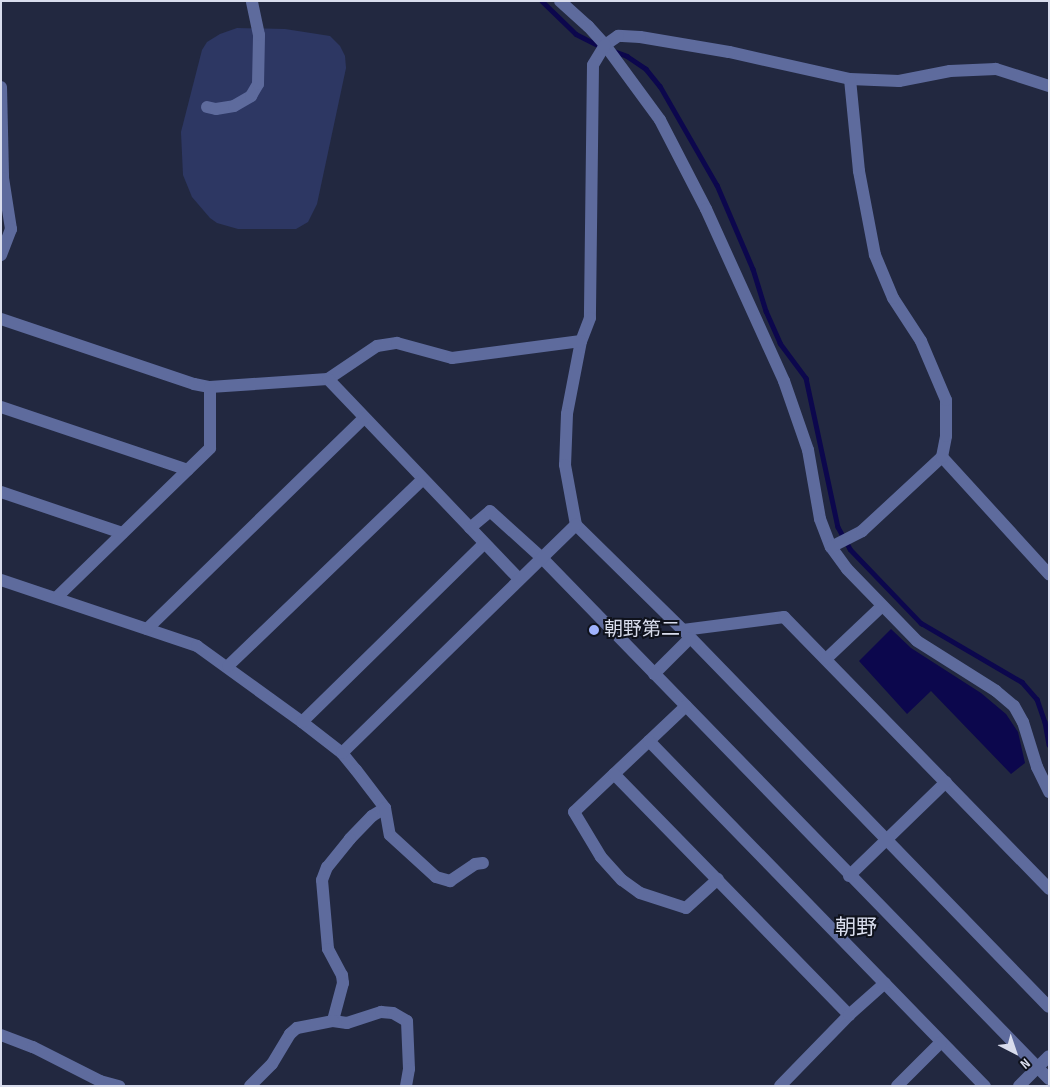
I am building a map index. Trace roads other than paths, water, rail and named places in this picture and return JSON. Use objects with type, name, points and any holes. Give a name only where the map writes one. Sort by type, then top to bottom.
[{"type":"street","points":[[206,107],[216,109],[234,106],[251,96],[258,84],[259,35],[252,1]]},
{"type":"street","points":[[560,1],[588,26],[605,45],[660,120],[706,209],[784,381],[808,450],[820,519],[831,547],[847,569],[917,641],[996,691],[1014,706],[1023,722],[1037,767],[1049,792]]},
{"type":"street","points":[[1049,86],[996,69],[950,71],[899,82],[850,79],[729,52],[640,37],[618,36],[605,45],[593,65],[590,318],[581,341],[567,414],[565,466],[576,525],[687,634],[1049,1007]]},
{"type":"street","points":[[831,547],[862,531],[942,457],[946,436],[946,400],[921,341],[893,298],[876,254],[859,172],[850,79]]},
{"type":"street","points":[[1,87],[3,178],[11,229],[1,255]]},
{"type":"street","points":[[1,318],[194,384],[210,387],[328,379],[377,346],[397,343],[452,358],[581,341]]},
{"type":"street","points":[[328,379],[519,579]]},
{"type":"street","points":[[56,598],[210,448],[210,387]]},
{"type":"street","points":[[1,407],[188,470]]},
{"type":"street","points":[[147,629],[364,418]]},
{"type":"street","points":[[942,457],[1049,574]]},
{"type":"street","points":[[228,666],[423,478]]},
{"type":"street","points":[[1,492],[122,533]]},
{"type":"street","points":[[470,528],[490,511],[542,558],[1049,1080]]},
{"type":"street","points":[[342,753],[576,525]]},
{"type":"street","points":[[302,722],[484,544]]},
{"type":"street","points":[[1,580],[197,646],[228,666],[342,753],[385,808],[390,834],[436,877],[450,881],[475,864],[483,863]]},
{"type":"street","points":[[826,660],[882,606]]},
{"type":"street","points":[[654,674],[687,634],[784,617],[1049,889]]},
{"type":"street","points":[[686,706],[574,812],[601,857],[622,880],[640,893],[686,908],[718,880]]},
{"type":"street","points":[[649,742],[985,1086]]},
{"type":"street","points":[[614,774],[849,1015]]},
{"type":"street","points":[[849,876],[946,782]]},
{"type":"street","points":[[333,1021],[343,983],[342,975],[328,949],[322,880],[327,867],[350,839],[372,816],[385,808]]},
{"type":"street","points":[[780,1086],[849,1015],[884,983]]},
{"type":"street","points":[[250,1086],[272,1064],[290,1034],[297,1028],[333,1021],[347,1023],[382,1012],[393,1013],[407,1021],[409,1069],[406,1086]]},
{"type":"street","points":[[1,1035],[33,1047],[100,1081],[119,1086]]},
{"type":"street","points":[[897,1086],[941,1042]]},
{"type":"street","points":[[1019,1086],[1049,1056]]},
{"type":"waterway","points":[[542,1],[576,34],[602,47]]},
{"type":"waterway","points":[[614,51],[627,56],[646,69],[660,86],[717,185],[753,269],[766,311],[780,343],[806,378],[838,527],[850,549],[921,623],[1022,682],[1037,699],[1045,722],[1049,745]]},
{"type":"place","name":"朝野第二","points":[[594,630]]},
{"type":"district","name":"朝野","points":[[856,928]]}]
